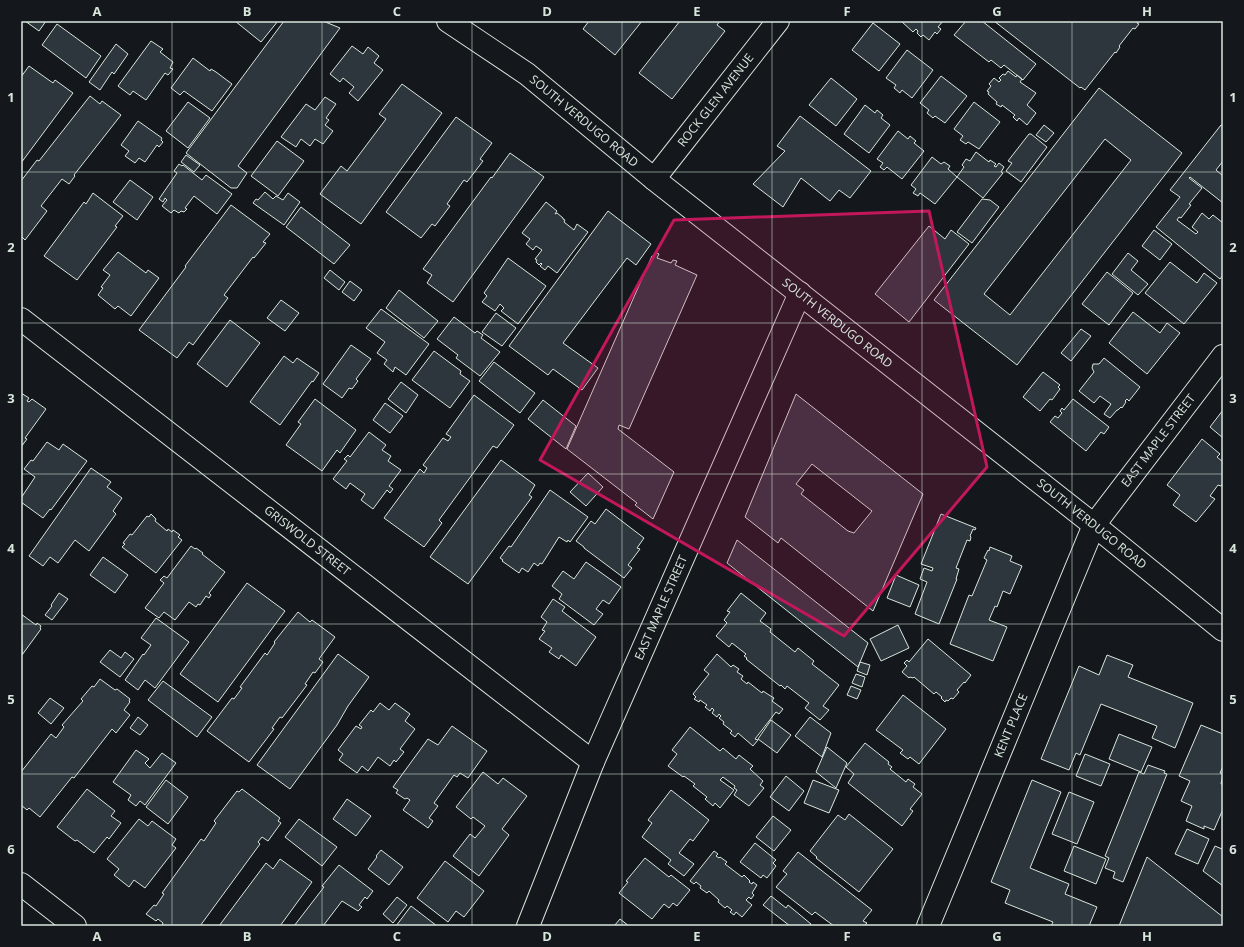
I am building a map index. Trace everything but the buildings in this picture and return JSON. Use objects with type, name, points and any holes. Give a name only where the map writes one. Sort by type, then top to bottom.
[{"type":"street","name":"SOUTH VERDUGO ROAD","points":[[448,21],[527,74],[654,179],[1094,525],[1223,630]]},
{"type":"street","name":"ROCK GLEN AVENUE","points":[[654,179],[778,21]]},
{"type":"street","name":"EAST MAPLE STREET","points":[[528,926],[593,762],[800,293]]},
{"type":"street","name":"GRISWOLD STREET","points":[[21,319],[593,762]]},
{"type":"street","name":"EAST MAPLE STREET","points":[[1094,525],[1223,356]]},
{"type":"street","name":"KENT PLACE","points":[[928,926],[1094,525]]},
{"type":"street","points":[[21,884],[75,926]]},
{"type":"highlighted area","points":[[929,211],[987,467],[844,636],[540,460],[674,220]]}]
